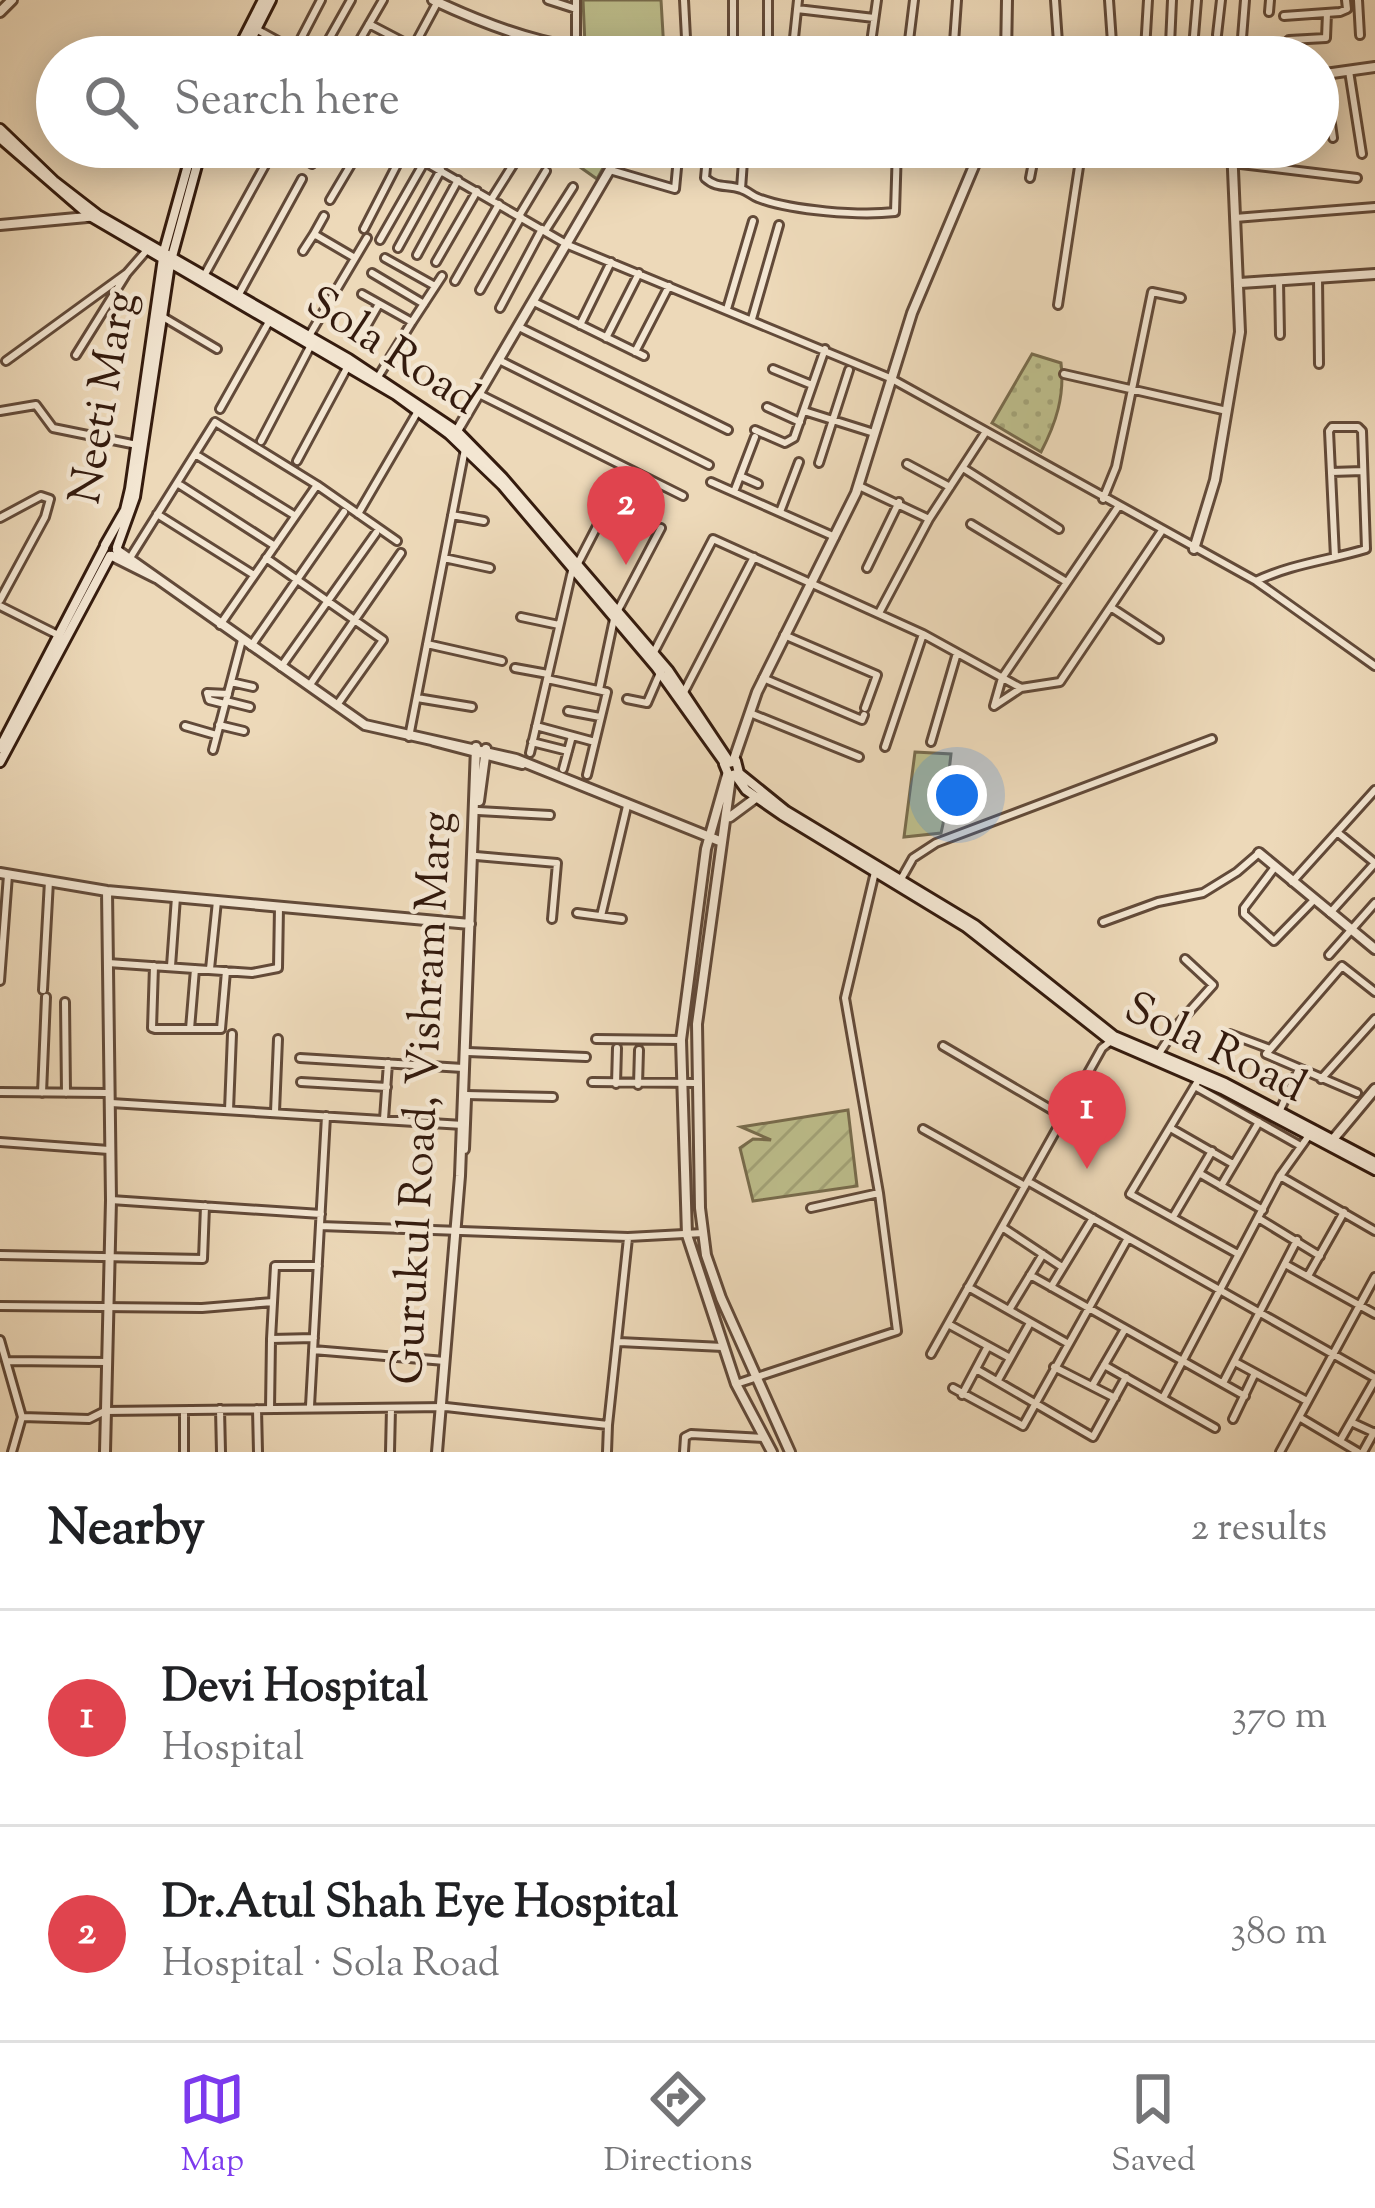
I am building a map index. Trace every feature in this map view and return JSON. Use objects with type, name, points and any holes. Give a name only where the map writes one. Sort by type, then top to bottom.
[{"type":"street","points":[[0,12],[12,0]]},
{"type":"street","points":[[253,36],[267,0]]},
{"type":"street","points":[[252,36],[267,0]]},
{"type":"street","points":[[303,36],[322,0]]},
{"type":"street","points":[[331,36],[351,0]]},
{"type":"street","points":[[362,36],[382,0]]},
{"type":"street","points":[[548,0],[576,5],[577,36]]},
{"type":"street","points":[[684,0],[686,36]]},
{"type":"street","points":[[733,0],[733,36]]},
{"type":"street","points":[[768,0],[768,36]]},
{"type":"street","points":[[872,36],[877,0]]},
{"type":"street","points":[[910,36],[914,0]]},
{"type":"street","points":[[954,36],[957,0]]},
{"type":"street","points":[[1006,36],[1007,0]]},
{"type":"street","points":[[1054,0],[1057,36]]},
{"type":"street","points":[[1109,0],[1112,36]]},
{"type":"street","points":[[1146,36],[1148,0]]},
{"type":"street","points":[[1170,36],[1172,0]]},
{"type":"street","points":[[1194,36],[1197,0]]},
{"type":"street","points":[[1217,35],[1221,0]]},
{"type":"street","points":[[1241,36],[1245,0]]},
{"type":"street","points":[[1269,12],[1270,0]]},
{"type":"street","points":[[1284,16],[1345,11],[1346,0]]},
{"type":"street","points":[[1358,0],[1360,35]]},
{"type":"street","points":[[420,36],[437,1],[515,36]]},
{"type":"street","points":[[794,36],[797,5],[874,18]]},
{"type":"street","points":[[1326,36],[1327,13]]},
{"type":"street","points":[[369,23],[393,36]]},
{"type":"street","points":[[256,29],[269,36]]},
{"type":"street","points":[[1339,72],[1375,67]]},
{"type":"street","points":[[1349,71],[1362,154]]},
{"type":"street","name":"Sola Road","points":[[0,134],[36,165]]},
{"type":"street","name":"Sola Road","points":[[39,168],[94,215],[147,250],[238,296],[455,435],[653,653],[729,761]]},
{"type":"street","points":[[0,762],[135,497],[163,317],[167,257],[188,168]]},
{"type":"street","points":[[167,257],[195,168]]},
{"type":"street","points":[[204,276],[263,168]]},
{"type":"street","points":[[330,200],[348,168]]},
{"type":"street","points":[[261,440],[397,168]]},
{"type":"street","points":[[380,240],[421,168]]},
{"type":"street","points":[[437,168],[568,245],[890,378],[1256,581],[1375,666]]},
{"type":"street","points":[[455,280],[512,168]]},
{"type":"street","points":[[455,435],[610,170],[675,189],[677,168]]},
{"type":"street","points":[[707,168],[707,182],[741,188],[758,198],[878,214],[896,212],[897,168]]},
{"type":"street","points":[[741,188],[742,168]]},
{"type":"street","points":[[790,1452],[722,1298],[703,1233],[696,1083],[703,962],[733,775],[729,761],[784,635],[859,486],[912,313],[973,168]]},
{"type":"street","points":[[1030,178],[1032,168]]},
{"type":"street","points":[[1058,305],[1079,168]]},
{"type":"street","points":[[1194,549],[1215,480],[1240,332],[1232,168]]},
{"type":"street","points":[[1274,168],[1357,178]]},
{"type":"street","points":[[398,248],[441,170]]},
{"type":"street","points":[[480,290],[546,171]]},
{"type":"street","points":[[238,296],[302,179]]},
{"type":"street","points":[[417,255],[458,180]]},
{"type":"street","points":[[500,308],[573,187]]},
{"type":"street","points":[[436,262],[477,191]]},
{"type":"street","points":[[1235,218],[1375,207]]},
{"type":"street","points":[[0,222],[94,215]]},
{"type":"street","name":"Sola Road","points":[[94,215],[270,320],[378,377],[503,478],[574,569]]},
{"type":"street","points":[[303,251],[324,216]]},
{"type":"street","points":[[727,309],[753,220]]},
{"type":"street","points":[[752,319],[779,225]]},
{"type":"street","points":[[314,234],[355,258]]},
{"type":"street","points":[[76,355],[127,273],[147,250]]},
{"type":"street","name":"Neeti Marg","points":[[111,550],[125,510],[167,257]]},
{"type":"street","points":[[386,258],[435,286]]},
{"type":"street","points":[[580,325],[611,262]]},
{"type":"street","points":[[6,361],[127,273]]},
{"type":"street","points":[[372,273],[424,304]]},
{"type":"street","points":[[606,338],[639,273]]},
{"type":"street","points":[[1240,283],[1375,274]]},
{"type":"street","points":[[378,377],[442,275]]},
{"type":"street","points":[[1318,278],[1319,364]]},
{"type":"street","points":[[1279,281],[1280,334]]},
{"type":"street","points":[[534,302],[639,354],[669,285]]},
{"type":"street","points":[[1103,499],[1117,466],[1152,292],[1181,298]]},
{"type":"street","points":[[362,294],[412,322]]},
{"type":"street","points":[[368,325],[379,304]]},
{"type":"street","points":[[163,317],[217,349]]},
{"type":"street","points":[[220,409],[270,320]]},
{"type":"street","points":[[519,327],[728,430]]},
{"type":"street","points":[[734,492],[755,434],[790,443],[824,349]]},
{"type":"street","points":[[500,360],[709,465]]},
{"type":"street","points":[[297,461],[347,366]]},
{"type":"street","points":[[772,369],[812,385]]},
{"type":"street","points":[[819,463],[849,370]]},
{"type":"street","points":[[1064,374],[1227,411]]},
{"type":"street","points":[[479,394],[682,496]]},
{"type":"street","points":[[0,411],[35,405],[52,428],[137,445]]},
{"type":"street","points":[[767,407],[800,422]]},
{"type":"street","points":[[358,514],[418,411]]},
{"type":"street","points":[[804,411],[874,434]]},
{"type":"street","points":[[130,558],[215,422],[397,541]]},
{"type":"street","points":[[1256,581],[1280,570],[1335,557],[1367,547],[1361,428],[1332,427],[1329,431],[1335,557]]},
{"type":"street","points":[[879,614],[929,519],[985,433]]},
{"type":"street","points":[[409,737],[465,449]]},
{"type":"street","points":[[195,454],[295,516]]},
{"type":"street","points":[[780,512],[799,462]]},
{"type":"street","points":[[907,464],[950,488]]},
{"type":"street","points":[[962,468],[1059,529]]},
{"type":"street","points":[[1331,472],[1364,471]]},
{"type":"street","points":[[740,476],[758,484]]},
{"type":"street","points":[[711,482],[836,537]]},
{"type":"street","points":[[177,483],[274,546]]},
{"type":"street","points":[[220,625],[317,485]]},
{"type":"street","points":[[859,486],[929,519]]},
{"type":"street","points":[[0,518],[41,496],[50,499],[0,603],[60,636]]},
{"type":"street","points":[[866,568],[899,502]]},
{"type":"street","points":[[530,753],[574,569],[608,507]]},
{"type":"street","points":[[1118,507],[1002,678],[994,706],[1021,688],[1060,682],[1162,531]]},
{"type":"street","points":[[213,750],[247,643],[344,512]]},
{"type":"street","points":[[157,514],[254,575]]},
{"type":"street","points":[[452,515],[484,521]]},
{"type":"street","points":[[970,524],[1065,580]]},
{"type":"street","points":[[599,690],[615,615],[661,528]]},
{"type":"street","points":[[281,667],[376,532]]},
{"type":"street","points":[[653,653],[712,539],[923,634],[1021,688]]},
{"type":"street","points":[[111,550],[130,558],[365,725],[523,764],[722,842]]},
{"type":"street","points":[[111,550],[158,578]]},
{"type":"street","points":[[2,742],[111,550]]},
{"type":"street","points":[[309,686],[401,553]]},
{"type":"street","points":[[683,692],[754,556]]},
{"type":"street","points":[[266,558],[382,640],[337,705]]},
{"type":"street","points":[[444,558],[490,568]]},
{"type":"street","points":[[1111,607],[1159,639]]},
{"type":"street","name":"Sola Road","points":[[615,615],[729,761]]},
{"type":"street","points":[[521,617],[559,625]]},
{"type":"street","points":[[885,747],[923,634]]},
{"type":"street","points":[[764,678],[862,720],[877,675],[784,635]]},
{"type":"street","points":[[427,644],[502,661]]},
{"type":"street","points":[[931,742],[957,653]]},
{"type":"street","points":[[515,668],[607,692],[587,775]]},
{"type":"street","points":[[627,699],[647,703],[660,673]]},
{"type":"street","points":[[231,682],[253,687]]},
{"type":"street","points":[[416,698],[472,707]]},
{"type":"street","points":[[226,700],[250,707]]},
{"type":"street","points":[[568,711],[601,717]]},
{"type":"street","points":[[750,713],[859,757]]},
{"type":"street","points":[[219,725],[244,731]]},
{"type":"street","points":[[185,726],[217,735]]},
{"type":"street","points":[[536,726],[595,742]]},
{"type":"street","points":[[563,769],[572,736]]},
{"type":"street","points":[[900,881],[913,858],[936,842],[1212,739]]},
{"type":"street","points":[[532,742],[568,751]]},
{"type":"street","name":"Gurukul Road, Vishram Marg","points":[[462,1125],[481,751]]},
{"type":"street","name":"Gurukul Road, Vishram Marg","points":[[439,1452],[457,1228],[481,751]]},
{"type":"street","points":[[729,761],[740,765],[709,839],[681,1040],[687,1234],[736,1384],[772,1452]]},
{"type":"street","name":"Sola Road","points":[[733,775],[975,925],[1113,1039],[1280,1110],[1375,1166]]},
{"type":"street","name":"Sola Road","points":[[733,775],[758,797],[965,927],[1113,1039],[1198,1084],[1332,1141]]},
{"type":"street","points":[[1292,881],[1375,790]]},
{"type":"street","points":[[727,820],[758,797]]},
{"type":"street","points":[[601,916],[627,806]]},
{"type":"street","points":[[478,811],[550,815]]},
{"type":"street","points":[[1330,913],[1375,863],[1337,832]]},
{"type":"street","points":[[1103,922],[1158,902],[1203,893],[1259,853],[1375,949]]},
{"type":"street","points":[[476,856],[557,863],[552,919]]},
{"type":"street","points":[[1275,867],[1244,908],[1263,934],[1274,941],[1314,900]]},
{"type":"street","points":[[736,1384],[897,1331],[845,998],[875,872]]},
{"type":"street","points":[[0,981],[4,874],[106,891],[470,924]]},
{"type":"street","points":[[42,1093],[49,881]]},
{"type":"street","points":[[105,1452],[111,1200],[106,891]]},
{"type":"street","points":[[171,967],[176,897]]},
{"type":"street","points":[[210,969],[217,901]]},
{"type":"street","points":[[1330,955],[1375,903]]},
{"type":"street","points":[[108,963],[252,973],[278,968],[279,907]]},
{"type":"street","points":[[577,913],[622,919]]},
{"type":"street","points":[[1158,1055],[1213,985],[1185,959]]},
{"type":"street","points":[[154,966],[152,1028],[221,1029],[226,971]]},
{"type":"street","points":[[1357,1093],[1266,1054],[1342,966],[1373,987]]},
{"type":"street","points":[[190,1030],[195,969]]},
{"type":"street","points":[[65,1002],[66,1093]]},
{"type":"street","points":[[1321,1079],[1375,1019]]},
{"type":"street","points":[[229,1110],[232,1034]]},
{"type":"street","points":[[1230,1034],[1270,1049]]},
{"type":"street","points":[[275,1112],[278,1039]]},
{"type":"street","points":[[596,1039],[681,1040]]},
{"type":"street","points":[[932,1354],[1102,1048],[1113,1039]]},
{"type":"street","points":[[943,1046],[1064,1118]]},
{"type":"street","points":[[616,1084],[617,1048]]},
{"type":"street","points":[[638,1084],[639,1050]]},
{"type":"street","points":[[468,1052],[586,1058]]},
{"type":"street","points":[[300,1058],[463,1068]]},
{"type":"street","points":[[384,1119],[388,1064]]},
{"type":"street","points":[[1280,1110],[1298,1070]]},
{"type":"street","points":[[301,1082],[386,1087]]},
{"type":"street","points":[[592,1082],[696,1083]]},
{"type":"street","points":[[1238,1253],[1130,1194],[1198,1084],[1299,1145]]},
{"type":"street","points":[[1332,1141],[1375,1089]]},
{"type":"street","points":[[0,1093],[66,1093],[229,1110],[462,1125]]},
{"type":"street","points":[[466,1095],[553,1097]]},
{"type":"street","points":[[310,1408],[326,1116]]},
{"type":"street","points":[[1222,1186],[1259,1122]]},
{"type":"street","points":[[923,1129],[1093,1218],[1375,1379],[1340,1441]]},
{"type":"street","points":[[1172,1129],[1233,1164]]},
{"type":"street","points":[[1162,1398],[1280,1176],[1310,1134]]},
{"type":"street","points":[[0,1142],[109,1150]]},
{"type":"street","points":[[1173,1217],[1212,1151]]},
{"type":"street","points":[[1199,1173],[1263,1210]]},
{"type":"street","points":[[1280,1176],[1375,1231]]},
{"type":"street","points":[[811,1208],[879,1193]]},
{"type":"street","points":[[111,1200],[321,1214]]},
{"type":"street","points":[[0,1255],[203,1259],[205,1206]]},
{"type":"street","points":[[1308,1276],[1344,1212]]},
{"type":"street","points":[[1051,1287],[1093,1218]]},
{"type":"street","points":[[1258,1218],[1320,1256]]},
{"type":"street","points":[[320,1226],[628,1237],[703,1233]]},
{"type":"street","points":[[1002,1227],[1062,1267]]},
{"type":"street","name":"Gurukul Road, Vishram Marg","points":[[443,1407],[457,1228]]},
{"type":"street","points":[[607,1452],[628,1237]]},
{"type":"street","points":[[953,1388],[1023,1426],[1128,1238]]},
{"type":"street","points":[[1223,1383],[1297,1240]]},
{"type":"street","points":[[1009,1310],[1043,1254]]},
{"type":"street","points":[[1285,1264],[1375,1314]]},
{"type":"street","points":[[270,1409],[274,1266],[318,1266]]},
{"type":"street","points":[[1030,1275],[1245,1396]]},
{"type":"street","points":[[1280,1452],[1375,1277]]},
{"type":"street","points":[[968,1287],[1066,1343]]},
{"type":"street","points":[[0,1306],[202,1308],[273,1302]]},
{"type":"street","points":[[998,1380],[1030,1323]]},
{"type":"street","points":[[948,1324],[1010,1358]]},
{"type":"street","points":[[1092,1386],[1125,1329]]},
{"type":"street","points":[[272,1339],[314,1338]]},
{"type":"street","points":[[0,1340],[22,1417],[12,1452]]},
{"type":"street","points":[[618,1342],[723,1347]]},
{"type":"street","points":[[962,1395],[988,1346]]},
{"type":"street","points":[[313,1350],[445,1361]]},
{"type":"street","points":[[6,1361],[108,1362]]},
{"type":"street","points":[[1234,1362],[1307,1401]]},
{"type":"street","points":[[1104,1365],[1215,1428]]},
{"type":"street","points":[[1054,1366],[1115,1398]]},
{"type":"street","points":[[976,1369],[1093,1436],[1126,1377]]},
{"type":"street","points":[[1233,1419],[1255,1373]]},
{"type":"street","points":[[22,1417],[89,1419],[105,1411],[443,1407],[608,1425]]},
{"type":"street","points":[[390,1452],[391,1408]]},
{"type":"street","points":[[220,1409],[221,1452]]},
{"type":"street","points":[[257,1409],[258,1452]]},
{"type":"street","points":[[184,1411],[184,1452]]},
{"type":"street","points":[[1299,1417],[1360,1452],[1374,1433],[1351,1422]]},
{"type":"street","points":[[684,1452],[685,1437],[691,1434],[764,1438]]},
{"type":"green space","points":[[583,0],[661,0],[663,36],[585,36]]},
{"type":"green space","points":[[581,168],[603,168],[597,179]]},
{"type":"green space","points":[[1032,354],[1061,363],[1058,409],[1041,452],[992,423]]},
{"type":"green space","points":[[915,752],[951,754],[943,824],[941,833],[904,837]]},
{"type":"green space","points":[[848,1110],[857,1186],[753,1201],[740,1148],[753,1139],[771,1140],[741,1127]]},
{"type":"place","name":"Dr.Atul Shah Eye Hospital","points":[[626,565]]},
{"type":"place","name":"Devi Hospital","points":[[1087,1169]]}]
